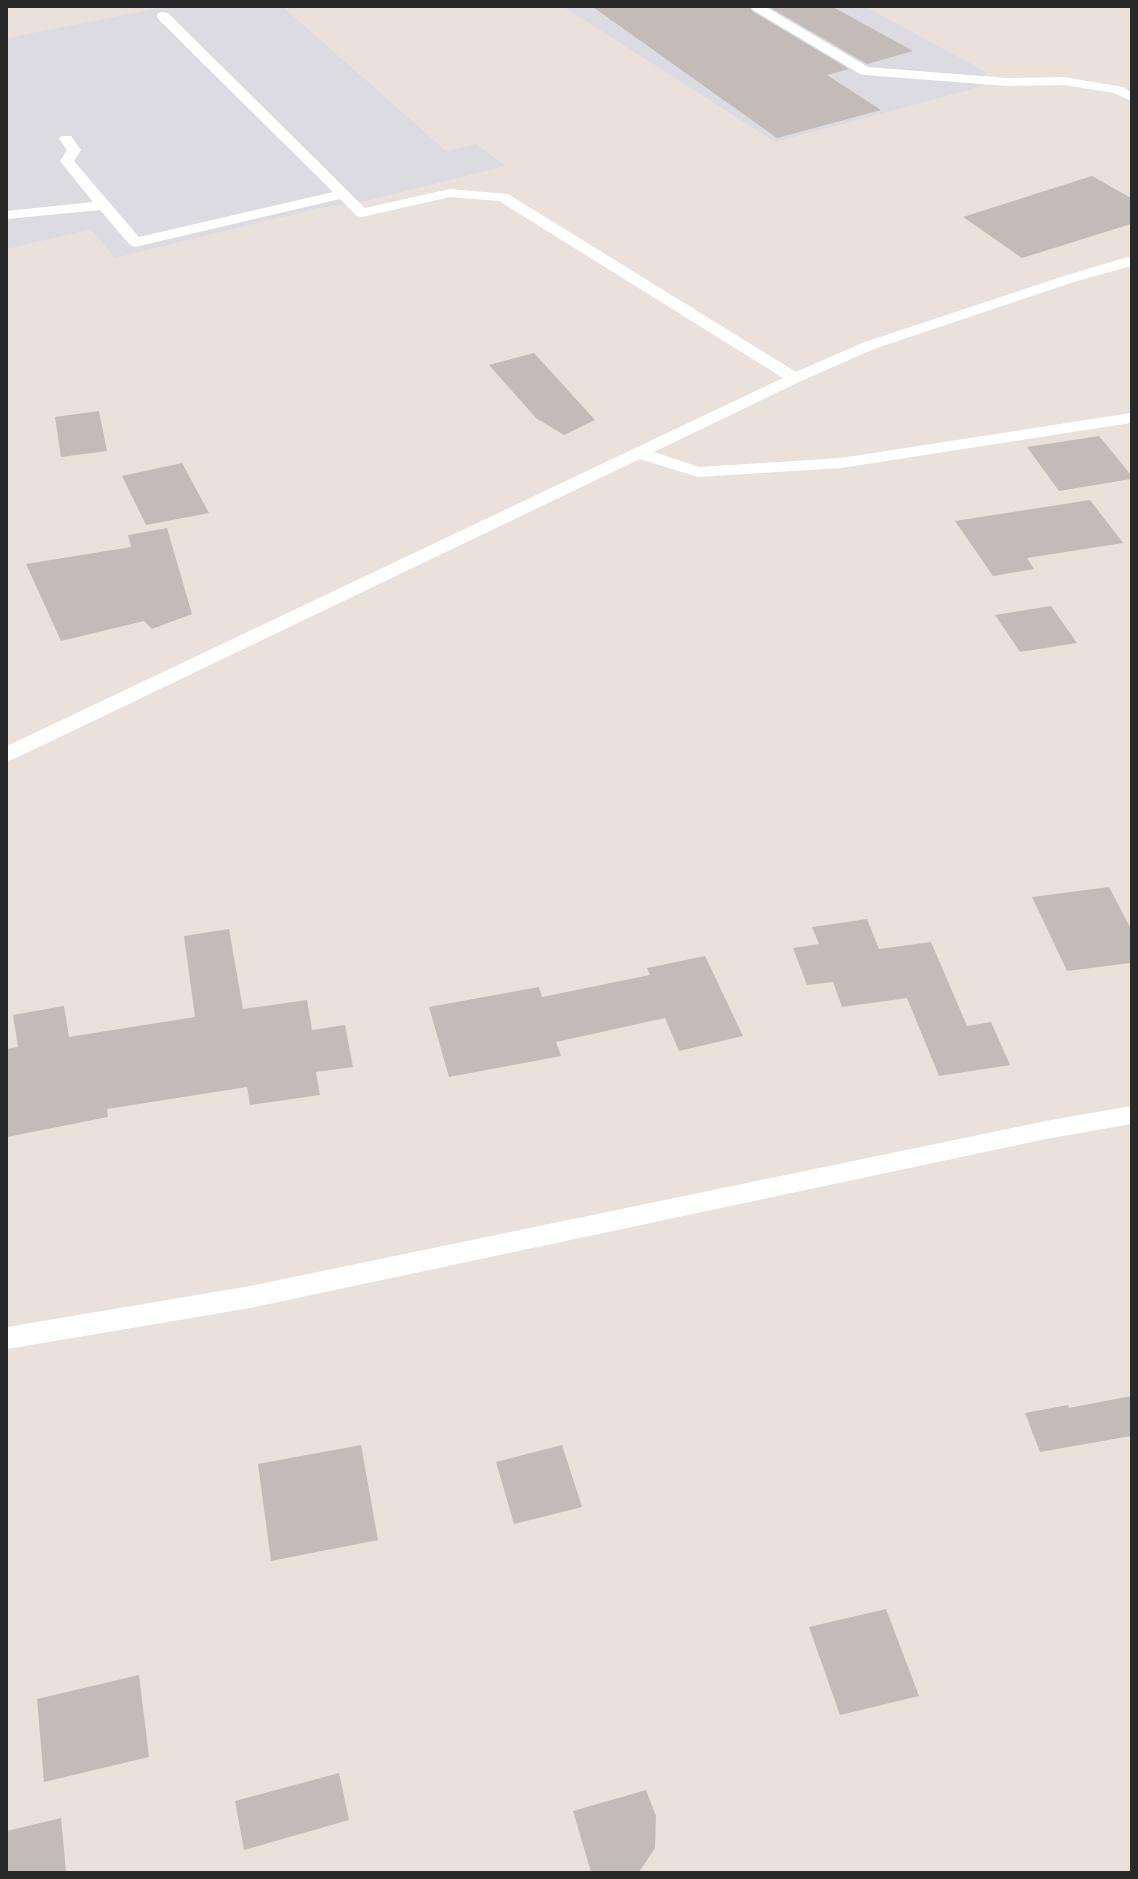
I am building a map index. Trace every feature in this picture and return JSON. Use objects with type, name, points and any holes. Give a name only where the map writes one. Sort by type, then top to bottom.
[{"type":"street","points":[[756,7],[865,71],[1007,82],[1064,81],[1118,90],[1131,97]]},
{"type":"street","points":[[163,16],[362,213],[450,193],[504,197],[795,378]]},
{"type":"street","points":[[66,139],[74,150],[67,161],[135,242],[344,194]]},
{"type":"street","points":[[7,215],[104,205]]},
{"type":"street","points":[[7,754],[795,378],[868,346],[1061,282],[1131,261]]},
{"type":"street","points":[[640,453],[698,472],[841,463],[1131,418]]},
{"type":"street","points":[[7,1338],[250,1297],[1038,1132],[1131,1115]]},
{"type":"shaded area","points":[[164,7],[283,7],[446,151],[476,144],[506,166],[353,204],[318,208],[115,258],[91,229],[7,249],[7,38]]},
{"type":"shaded area","points":[[564,7],[866,7],[986,72],[980,87],[775,142]]},
{"type":"building","points":[[593,7],[750,7],[752,11],[849,69],[827,75],[881,110],[777,138]]},
{"type":"building","points":[[769,7],[833,7],[913,51],[867,64]]},
{"type":"building","points":[[1092,176],[1131,198],[1131,224],[1022,258],[963,217]]},
{"type":"building","points":[[534,353],[595,420],[564,435],[536,418],[489,365]]},
{"type":"building","points":[[99,411],[107,451],[61,457],[55,417]]},
{"type":"building","points":[[1099,436],[1131,475],[1131,479],[1059,491],[1027,447]]},
{"type":"building","points":[[182,463],[209,513],[146,525],[122,476]]},
{"type":"building","points":[[1090,500],[1123,543],[1027,558],[1034,569],[993,576],[955,521]]},
{"type":"building","points":[[167,528],[192,614],[152,629],[144,621],[61,641],[26,564],[131,547],[128,535]]},
{"type":"building","points":[[1051,606],[1077,643],[1020,652],[995,615]]},
{"type":"building","points":[[1109,887],[1131,929],[1131,963],[1067,971],[1032,897]]},
{"type":"building","points":[[867,919],[879,949],[931,942],[967,1026],[991,1022],[1010,1065],[939,1076],[907,998],[842,1007],[833,982],[807,985],[793,948],[819,944],[812,927]]},
{"type":"building","points":[[229,929],[243,1009],[307,1000],[312,1030],[345,1025],[353,1067],[316,1072],[320,1095],[250,1105],[247,1087],[107,1109],[108,1117],[7,1137],[7,1049],[18,1047],[13,1015],[64,1006],[69,1037],[195,1017],[184,936]]},
{"type":"building","points":[[705,956],[743,1036],[679,1051],[665,1018],[556,1042],[561,1056],[449,1077],[429,1007],[539,987],[542,997],[650,975],[647,968]]},
{"type":"building","points":[[1131,1396],[1131,1436],[1040,1452],[1025,1413],[1068,1405],[1069,1408]]},
{"type":"building","points":[[361,1445],[378,1540],[271,1561],[258,1464]]},
{"type":"building","points":[[562,1445],[582,1507],[514,1524],[496,1462]]},
{"type":"building","points":[[886,1609],[919,1696],[840,1715],[809,1627]]},
{"type":"building","points":[[139,1675],[149,1757],[44,1782],[37,1699]]},
{"type":"building","points":[[339,1773],[349,1820],[244,1850],[235,1801]]},
{"type":"building","points":[[646,1790],[656,1816],[655,1848],[639,1872],[591,1872],[573,1811]]},
{"type":"building","points":[[61,1818],[66,1872],[7,1872],[7,1831]]}]
